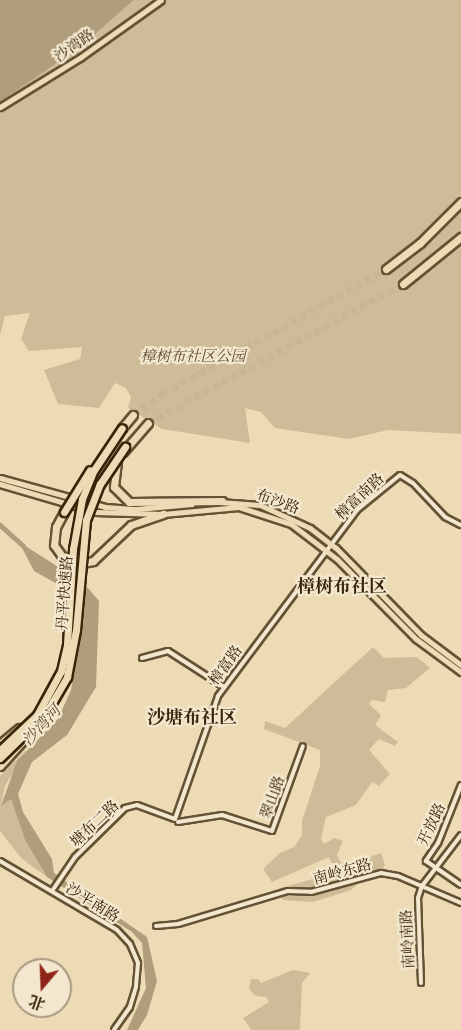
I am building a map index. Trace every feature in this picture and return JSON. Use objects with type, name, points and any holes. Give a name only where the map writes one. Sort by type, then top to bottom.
[{"type":"highway","points":[[460,203],[461,213]]},
{"type":"highway","points":[[386,269],[460,203]]},
{"type":"highway","points":[[403,284],[461,237]]},
{"type":"highway","name":"丹平快速路","points":[[0,750],[37,715],[54,688],[67,644],[71,567],[82,499],[94,470],[122,428],[134,415]]},
{"type":"highway","name":"丹平快速路","points":[[0,758],[36,726],[55,702],[67,677],[75,638],[86,520],[100,484],[125,447],[148,423]]},
{"type":"highway","points":[[122,428],[101,452],[64,512],[56,526],[54,544],[65,560],[88,563],[124,529],[138,521],[163,514]]},
{"type":"highway","points":[[125,447],[112,478],[120,496],[140,504],[182,500],[222,501]]},
{"type":"highway","points":[[0,744],[36,713],[54,688]]},
{"type":"highway","points":[[0,766],[36,726]]},
{"type":"main road","name":"沙湾路","points":[[0,107],[81,57],[161,0]]},
{"type":"main road","name":"布沙路","points":[[0,478],[77,502],[116,508],[222,501],[260,505],[330,542],[421,635],[461,665]]},
{"type":"main road","name":"布沙路","points":[[0,484],[85,510],[163,514],[238,507],[309,531],[416,639],[461,672]]},
{"type":"street","name":"樟富南路","points":[[330,542],[357,510],[400,475],[450,522],[461,525]]},
{"type":"street","name":"樟富路","points":[[176,821],[213,706],[224,687],[330,542]]},
{"type":"street","points":[[142,658],[168,651],[224,687]]},
{"type":"street","name":"翠山路","points":[[176,821],[222,815],[272,831],[303,746]]},
{"type":"street","name":"开放路","points":[[438,866],[426,861],[438,843],[461,785]]},
{"type":"street","name":"塘布二路","points":[[53,889],[68,867],[130,805],[176,821]]},
{"type":"street","name":"南岭南路","points":[[421,983],[417,907],[422,886],[461,835]]},
{"type":"street","name":"沙平南路","points":[[0,861],[53,889],[117,930],[135,952],[138,969],[135,993],[114,1030]]},
{"type":"street","points":[[438,866],[461,885]]},
{"type":"street","name":"南岭东路","points":[[156,927],[178,924],[288,891],[311,892],[381,873],[422,886],[461,903]]},
{"type":"green space","name":"樟树布社区公园","points":[[134,0],[461,0],[461,434],[388,430],[349,439],[275,428],[261,412],[245,408],[250,443],[162,429],[128,408],[131,397],[126,388],[115,383],[99,408],[58,404],[44,370],[80,359],[82,347],[29,351],[21,339],[30,313],[5,316],[0,335],[0,102],[57,63],[75,42],[94,35]]},
{"type":"green space","points":[[373,647],[384,658],[417,657],[430,668],[406,688],[388,690],[385,702],[372,700],[369,704],[381,715],[375,725],[398,742],[395,746],[379,739],[369,750],[390,774],[379,786],[372,782],[356,805],[326,817],[321,839],[324,844],[334,838],[343,841],[337,855],[343,867],[381,853],[385,865],[379,875],[364,878],[351,890],[313,902],[283,900],[278,889],[336,872],[329,857],[272,882],[263,869],[280,853],[294,847],[302,835],[302,821],[320,766],[320,750],[264,729],[265,721],[285,728]]},
{"type":"green space","points":[[27,749],[5,786],[1,806],[11,799],[25,840],[47,877],[22,859],[0,831],[0,776]]},
{"type":"green space","points":[[293,970],[310,973],[302,983],[300,1030],[251,1030],[243,1018],[269,1002],[266,997],[256,996],[249,989],[251,979],[258,979],[261,983]]},
{"type":"shaded area","points":[[0,0],[134,0],[94,35],[75,42],[57,63],[0,102]]},
{"type":"shaded area","points":[[19,542],[60,568],[68,578],[82,581],[99,601],[96,687],[67,735],[32,762],[18,794],[23,812],[52,859],[54,873],[147,937],[157,981],[147,1015],[138,1030],[127,1030],[146,988],[142,943],[132,932],[47,877],[25,840],[11,799],[1,806],[17,761],[58,719],[71,690],[82,626],[81,605],[73,593],[34,571]]},
{"type":"waterway","name":"沙湾河","points":[[0,525],[23,546]]},
{"type":"tunnel","points":[[133,415],[163,394],[386,269]]},
{"type":"tunnel","points":[[148,423],[403,284]]},
{"type":"district","name":"樟树布社区","points":[[342,586]]},
{"type":"district","name":"沙塘布社区","points":[[192,717]]}]
